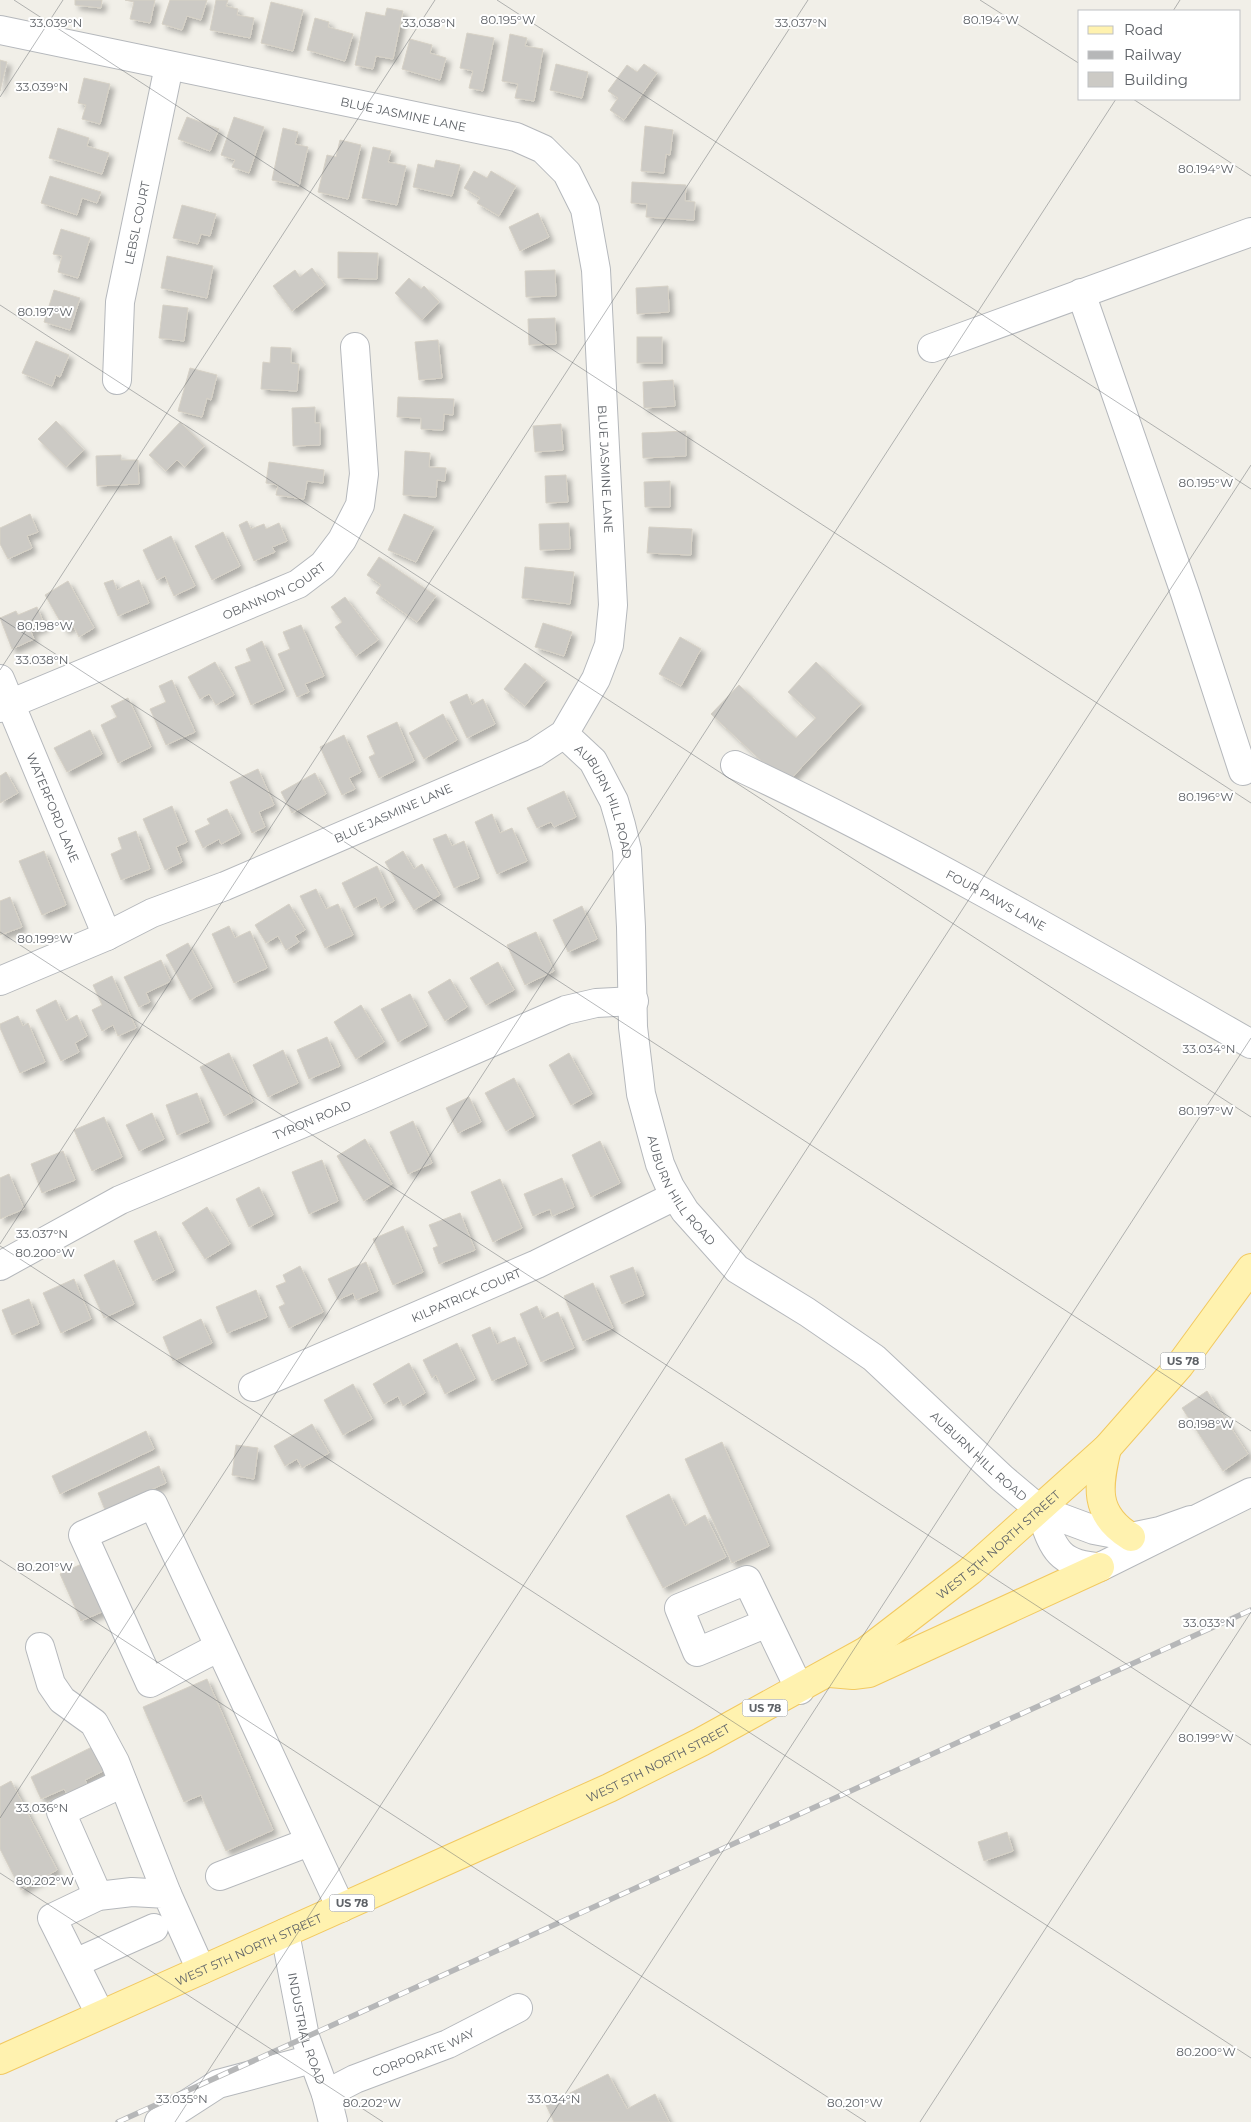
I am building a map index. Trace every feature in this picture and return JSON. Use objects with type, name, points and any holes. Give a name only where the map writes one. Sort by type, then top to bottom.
[{"type":"main road","name":"WEST 5TH NORTH STREET","points":[[0,2060],[609,1788],[800,1690],[866,1651],[934,1600],[1040,1510],[1107,1448],[1180,1365],[1251,1268]]},
{"type":"main road","points":[[1107,1448],[1100,1485],[1103,1506],[1118,1529],[1131,1537]]},
{"type":"main road","points":[[828,1673],[853,1675],[869,1673],[1100,1567]]},
{"type":"street","name":"BLUE JASMINE LANE","points":[[0,30],[516,137],[575,165],[596,270],[613,605],[609,645],[596,680],[564,734],[535,752],[225,886],[152,913],[107,936],[0,981]]},
{"type":"street","name":"LEBSL COURT","points":[[117,380],[120,302],[169,66]]},
{"type":"street","points":[[932,348],[1251,232]]},
{"type":"street","points":[[1081,293],[1185,594],[1243,771]]},
{"type":"street","name":"OBANNON COURT","points":[[5,706],[298,584],[323,565],[342,540],[360,505],[364,474],[355,347]]},
{"type":"street","name":"WATERFORD LANE","points":[[0,679],[5,706],[107,936]]},
{"type":"street","name":"AUBURN HILL ROAD","points":[[564,734],[593,761],[614,801],[621,825],[627,850],[634,1001],[633,1026],[641,1094],[660,1164],[684,1211],[737,1269],[874,1358],[1002,1478],[1040,1510]]},
{"type":"street","name":"FOUR PAWS LANE","points":[[735,765],[868,830],[1074,942],[1251,1044]]},
{"type":"street","name":"TYRON ROAD","points":[[0,1266],[120,1200],[368,1096],[566,1010],[596,1003],[634,1001]]},
{"type":"street","name":"KILPATRICK COURT","points":[[254,1387],[537,1264],[675,1196]]},
{"type":"street","points":[[1040,1510],[1055,1549],[1061,1556],[1076,1564],[1100,1567],[1191,1520],[1251,1492]]},
{"type":"street","points":[[219,1647],[150,1683],[83,1536],[153,1504],[341,1908]]},
{"type":"street","points":[[1040,1510],[1094,1530],[1131,1537],[1191,1520]]},
{"type":"street","points":[[767,1623],[800,1690]]},
{"type":"street","points":[[40,1647],[52,1684],[62,1700],[94,1723],[124,1783],[167,1894],[201,1970]]},
{"type":"street","points":[[98,1896],[61,1812],[124,1783]]},
{"type":"street","points":[[220,1876],[309,1842]]},
{"type":"street","points":[[100,2014],[52,1918],[98,1896],[132,1892],[167,1894]]},
{"type":"street","points":[[75,1963],[154,1928]]},
{"type":"street","name":"INDUSTRIAL ROAD","points":[[285,1933],[305,2038],[326,2094],[332,2122]]},
{"type":"street","name":"CORPORATE WAY","points":[[326,2094],[355,2079],[448,2044],[518,2008]]},
{"type":"street","points":[[159,2122],[218,2084],[312,2059]]},
{"type":"building","points":[[75,0],[102,0],[101,8],[75,5]]},
{"type":"building","points":[[125,0],[155,0],[150,23],[130,19],[134,2]]},
{"type":"building","points":[[170,0],[207,0],[201,20],[187,16],[182,30],[162,24]]},
{"type":"building","points":[[216,0],[228,0],[226,6],[238,9],[237,15],[254,18],[250,38],[210,30]]},
{"type":"building","points":[[271,2],[303,10],[293,51],[261,43]]},
{"type":"building","points":[[387,8],[403,11],[393,59],[376,56],[373,69],[355,65],[366,12],[385,16]]},
{"type":"building","points":[[315,18],[329,22],[328,27],[353,34],[345,61],[307,50]]},
{"type":"building","points":[[467,33],[494,38],[483,91],[469,88],[473,71],[460,68]]},
{"type":"building","points":[[510,34],[527,38],[525,46],[543,49],[534,101],[515,98],[518,84],[502,81]]},
{"type":"building","points":[[410,39],[432,45],[430,53],[446,58],[440,80],[402,69]]},
{"type":"building","points":[[0,60],[7,62],[0,91]]},
{"type":"building","points":[[556,64],[588,72],[582,98],[550,90]]},
{"type":"building","points":[[644,64],[657,73],[624,120],[610,110],[618,98],[608,91],[627,65],[637,72]]},
{"type":"building","points":[[84,78],[110,84],[100,124],[82,119],[86,105],[78,103]]},
{"type":"building","points":[[187,117],[219,129],[210,151],[178,139]]},
{"type":"building","points":[[234,117],[264,127],[249,173],[232,167],[235,160],[221,155]]},
{"type":"building","points":[[645,126],[673,130],[670,155],[666,154],[664,173],[641,171]]},
{"type":"building","points":[[58,128],[89,138],[87,146],[109,153],[102,174],[49,158]]},
{"type":"building","points":[[283,128],[298,132],[295,144],[308,147],[299,186],[272,180]]},
{"type":"building","points":[[340,140],[361,145],[348,199],[318,192],[327,155],[336,157]]},
{"type":"building","points":[[373,147],[391,151],[388,162],[406,166],[397,205],[362,198]]},
{"type":"building","points":[[436,160],[460,165],[452,196],[413,187],[418,164],[434,168]]},
{"type":"building","points":[[474,171],[487,178],[491,171],[516,186],[499,216],[477,203],[480,198],[464,188]]},
{"type":"building","points":[[50,176],[101,192],[97,203],[82,198],[77,215],[41,203]]},
{"type":"building","points":[[632,182],[686,185],[685,201],[695,202],[694,220],[646,217],[647,204],[631,203]]},
{"type":"building","points":[[182,205],[216,214],[210,236],[201,234],[198,244],[173,238]]},
{"type":"building","points":[[538,213],[549,237],[520,251],[509,227]]},
{"type":"building","points":[[61,229],[90,238],[78,278],[58,272],[62,256],[53,254]]},
{"type":"building","points":[[338,252],[378,253],[377,279],[338,278]]},
{"type":"building","points":[[167,256],[213,266],[207,298],[161,288]]},
{"type":"building","points":[[312,268],[325,285],[292,311],[273,286],[295,270],[300,277]]},
{"type":"building","points":[[555,270],[556,296],[526,297],[525,271]]},
{"type":"building","points":[[409,278],[421,289],[424,286],[439,302],[422,320],[395,293]]},
{"type":"building","points":[[668,286],[669,312],[637,314],[636,288]]},
{"type":"building","points":[[54,290],[80,298],[70,330],[44,322]]},
{"type":"building","points":[[163,305],[188,308],[184,341],[159,338]]},
{"type":"building","points":[[555,318],[556,344],[529,345],[528,319]]},
{"type":"building","points":[[637,337],[662,337],[662,363],[637,363]]},
{"type":"building","points":[[438,340],[442,378],[419,380],[415,342]]},
{"type":"building","points":[[36,341],[69,355],[60,377],[56,375],[52,386],[22,373]]},
{"type":"building","points":[[271,347],[291,348],[291,363],[299,364],[297,391],[261,389],[263,362],[270,363]]},
{"type":"building","points":[[190,368],[217,375],[211,400],[207,398],[202,417],[178,411]]},
{"type":"building","points":[[673,380],[675,406],[644,408],[643,382]]},
{"type":"building","points":[[398,397],[454,399],[453,415],[444,414],[443,430],[421,429],[421,418],[397,417]]},
{"type":"building","points":[[315,407],[315,423],[320,423],[320,445],[293,446],[292,408]]},
{"type":"building","points":[[56,421],[84,450],[66,467],[38,439]]},
{"type":"building","points":[[180,422],[204,446],[185,467],[177,460],[166,471],[149,455]]},
{"type":"building","points":[[561,424],[563,450],[535,452],[533,426]]},
{"type":"building","points":[[686,431],[686,456],[643,458],[642,433]]},
{"type":"building","points":[[405,451],[430,453],[429,467],[446,468],[445,481],[437,480],[436,497],[403,495]]},
{"type":"building","points":[[121,455],[121,460],[138,460],[139,484],[97,486],[96,456]]},
{"type":"building","points":[[269,462],[324,470],[323,483],[307,481],[304,499],[276,495],[278,485],[266,483]]},
{"type":"building","points":[[566,475],[568,502],[546,503],[545,476]]},
{"type":"building","points":[[670,481],[670,507],[645,507],[644,482]]},
{"type":"building","points":[[30,514],[38,532],[27,536],[32,548],[8,559],[0,544],[0,528]]},
{"type":"building","points":[[404,514],[434,527],[416,562],[388,550]]},
{"type":"building","points":[[247,521],[251,529],[264,524],[266,529],[279,523],[287,541],[272,547],[275,552],[254,561],[239,525]]},
{"type":"building","points":[[569,523],[570,549],[540,550],[539,524]]},
{"type":"building","points":[[649,527],[692,529],[691,555],[647,553]]},
{"type":"building","points":[[223,532],[240,566],[212,580],[195,546]]},
{"type":"building","points":[[171,536],[195,586],[174,596],[165,576],[157,580],[143,550]]},
{"type":"building","points":[[379,557],[436,596],[417,622],[376,593],[381,585],[367,575]]},
{"type":"building","points":[[525,567],[574,572],[570,604],[522,598]]},
{"type":"building","points":[[113,580],[117,590],[139,580],[149,603],[118,616],[104,583]]},
{"type":"building","points":[[68,581],[94,628],[79,637],[73,625],[65,630],[45,595]]},
{"type":"building","points":[[345,597],[378,640],[356,656],[335,627],[342,622],[331,607]]},
{"type":"building","points":[[37,607],[45,626],[31,632],[34,639],[12,649],[0,618],[16,611],[18,615]]},
{"type":"building","points":[[543,623],[572,632],[564,656],[535,647]]},
{"type":"building","points":[[301,625],[324,676],[305,684],[309,692],[297,697],[278,654],[290,649],[283,632]]},
{"type":"building","points":[[680,637],[701,649],[681,686],[659,674]]},
{"type":"building","points":[[262,641],[284,690],[251,705],[235,667],[251,661],[246,649]]},
{"type":"building","points":[[215,662],[234,695],[216,705],[209,694],[200,699],[188,677]]},
{"type":"building","points":[[816,662],[861,704],[786,784],[711,714],[739,685],[796,738],[816,718],[788,692]]},
{"type":"building","points":[[525,663],[546,680],[525,706],[504,689]]},
{"type":"building","points":[[172,680],[195,732],[166,745],[150,709],[166,702],[159,686]]},
{"type":"building","points":[[467,694],[472,705],[483,699],[495,724],[467,738],[450,702]]},
{"type":"building","points":[[128,698],[151,747],[118,763],[101,725],[117,717],[111,706]]},
{"type":"building","points":[[443,714],[457,740],[424,759],[409,733]]},
{"type":"building","points":[[397,722],[414,761],[379,778],[369,757],[375,754],[367,736]]},
{"type":"building","points":[[90,730],[102,754],[67,772],[54,748]]},
{"type":"building","points":[[344,735],[361,772],[349,778],[355,789],[342,795],[320,747]]},
{"type":"building","points":[[258,769],[274,805],[259,812],[265,827],[252,833],[230,782]]},
{"type":"building","points":[[6,772],[18,793],[0,803],[0,776]]},
{"type":"building","points":[[315,773],[326,794],[292,813],[281,792]]},
{"type":"building","points":[[564,791],[576,817],[554,827],[551,822],[537,828],[527,808]]},
{"type":"building","points":[[172,806],[187,842],[176,847],[182,862],[165,870],[143,819]]},
{"type":"building","points":[[227,809],[240,834],[221,844],[219,839],[203,848],[195,831],[210,824],[207,819]]},
{"type":"building","points":[[492,814],[500,833],[512,828],[527,861],[497,874],[475,822]]},
{"type":"building","points":[[136,831],[150,869],[121,880],[111,854],[122,849],[118,838]]},
{"type":"building","points":[[446,834],[452,846],[464,841],[479,878],[454,888],[433,839]]},
{"type":"building","points":[[44,851],[66,905],[42,915],[19,861]]},
{"type":"building","points":[[403,851],[414,869],[422,864],[440,895],[414,910],[385,862]]},
{"type":"building","points":[[377,866],[394,901],[381,908],[376,897],[354,908],[342,883]]},
{"type":"building","points":[[316,889],[326,909],[338,904],[353,935],[325,948],[300,896]]},
{"type":"building","points":[[10,897],[22,927],[0,935],[0,901]]},
{"type":"building","points":[[289,904],[305,930],[295,936],[299,942],[286,950],[278,936],[266,943],[255,925]]},
{"type":"building","points":[[582,906],[597,939],[568,952],[553,920]]},
{"type":"building","points":[[229,926],[235,938],[250,931],[267,968],[234,983],[212,934]]},
{"type":"building","points":[[536,932],[554,971],[525,985],[507,945]]},
{"type":"building","points":[[188,943],[212,988],[190,1000],[166,955]]},
{"type":"building","points":[[161,960],[171,981],[146,993],[150,1002],[139,1007],[124,977]]},
{"type":"building","points":[[498,962],[514,990],[486,1005],[470,978]]},
{"type":"building","points":[[112,976],[136,1028],[118,1036],[113,1025],[102,1031],[92,1010],[102,1005],[93,985]]},
{"type":"building","points":[[450,979],[467,1007],[445,1021],[428,992]]},
{"type":"building","points":[[410,994],[427,1026],[398,1042],[381,1009]]},
{"type":"building","points":[[56,1000],[66,1021],[77,1015],[87,1036],[75,1043],[79,1052],[61,1061],[36,1010]]},
{"type":"building","points":[[361,1005],[384,1042],[356,1059],[334,1022]]},
{"type":"building","points":[[18,1016],[23,1026],[28,1023],[45,1062],[20,1073],[0,1028],[0,1024]]},
{"type":"building","points":[[327,1037],[340,1066],[309,1079],[297,1050]]},
{"type":"building","points":[[283,1050],[298,1083],[268,1097],[253,1065]]},
{"type":"building","points":[[229,1053],[253,1102],[224,1116],[200,1067]]},
{"type":"building","points":[[569,1053],[592,1094],[571,1105],[549,1065]]},
{"type":"building","points":[[514,1078],[534,1116],[506,1131],[485,1093]]},
{"type":"building","points":[[197,1093],[209,1122],[177,1135],[166,1105]]},
{"type":"building","points":[[469,1097],[481,1122],[458,1133],[446,1108]]},
{"type":"building","points":[[152,1113],[164,1139],[139,1151],[126,1125]]},
{"type":"building","points":[[104,1117],[122,1157],[92,1171],[74,1130]]},
{"type":"building","points":[[413,1121],[432,1163],[408,1174],[390,1132]]},
{"type":"building","points":[[365,1139],[392,1184],[364,1201],[337,1156]]},
{"type":"building","points":[[600,1141],[620,1183],[591,1197],[572,1155]]},
{"type":"building","points":[[63,1151],[75,1180],[42,1193],[31,1164]]},
{"type":"building","points":[[322,1160],[338,1201],[309,1214],[292,1172]]},
{"type":"building","points":[[9,1174],[24,1209],[0,1219],[0,1178]]},
{"type":"building","points":[[562,1178],[574,1207],[552,1216],[550,1209],[533,1216],[524,1194]]},
{"type":"building","points":[[500,1179],[522,1228],[493,1242],[471,1192]]},
{"type":"building","points":[[259,1187],[273,1215],[249,1227],[236,1199]]},
{"type":"building","points":[[207,1207],[230,1244],[205,1259],[182,1223]]},
{"type":"building","points":[[460,1213],[475,1250],[439,1264],[433,1248],[438,1246],[429,1225]]},
{"type":"building","points":[[403,1226],[423,1272],[393,1285],[373,1239]]},
{"type":"building","points":[[156,1231],[174,1271],[153,1281],[134,1241]]},
{"type":"building","points":[[114,1260],[134,1304],[104,1318],[84,1275]]},
{"type":"building","points":[[366,1262],[378,1291],[356,1300],[353,1293],[338,1300],[328,1279]]},
{"type":"building","points":[[300,1266],[323,1312],[289,1328],[279,1307],[285,1304],[276,1286],[286,1282],[283,1275]]},
{"type":"building","points":[[633,1267],[644,1295],[622,1304],[610,1276]]},
{"type":"building","points":[[74,1279],[91,1319],[61,1333],[43,1293]]},
{"type":"building","points":[[593,1283],[613,1328],[583,1341],[564,1296]]},
{"type":"building","points":[[256,1290],[267,1317],[227,1333],[216,1307]]},
{"type":"building","points":[[29,1299],[39,1324],[12,1335],[2,1310]]},
{"type":"building","points":[[537,1306],[543,1319],[558,1312],[574,1348],[541,1362],[520,1314]]},
{"type":"building","points":[[201,1319],[212,1343],[173,1361],[163,1337]]},
{"type":"building","points":[[490,1327],[497,1344],[515,1337],[527,1365],[492,1381],[472,1335]]},
{"type":"building","points":[[457,1343],[475,1379],[445,1394],[436,1375],[432,1378],[423,1360]]},
{"type":"building","points":[[409,1363],[425,1393],[403,1406],[398,1396],[384,1404],[373,1384]]},
{"type":"building","points":[[353,1384],[372,1419],[343,1435],[324,1400]]},
{"type":"building","points":[[1207,1391],[1248,1454],[1223,1471],[1182,1408]]},
{"type":"building","points":[[312,1424],[329,1453],[302,1468],[297,1459],[285,1466],[274,1446]]},
{"type":"building","points":[[146,1431],[154,1449],[60,1494],[52,1476]]},
{"type":"building","points":[[722,1442],[769,1546],[732,1563],[685,1459]]},
{"type":"building","points":[[236,1445],[258,1448],[254,1479],[232,1475]]},
{"type":"building","points":[[159,1466],[166,1483],[105,1510],[98,1493]]},
{"type":"building","points":[[669,1494],[685,1526],[705,1515],[726,1557],[663,1588],[626,1516]]},
{"type":"building","points":[[90,1560],[111,1608],[81,1621],[60,1574]]},
{"type":"building","points":[[207,1679],[273,1830],[226,1851],[201,1795],[184,1802],[143,1707]]},
{"type":"building","points":[[94,1746],[105,1770],[85,1780],[87,1784],[67,1794],[64,1789],[41,1799],[31,1777]]},
{"type":"building","points":[[11,1781],[57,1870],[21,1890],[0,1849],[0,1787]]},
{"type":"building","points":[[1007,1832],[1013,1851],[984,1861],[978,1842]]},
{"type":"building","points":[[608,2074],[627,2109],[655,2094],[669,2122],[554,2122],[546,2105]]},
{"type":"railway","points":[[118,2122],[1251,1610]]}]
